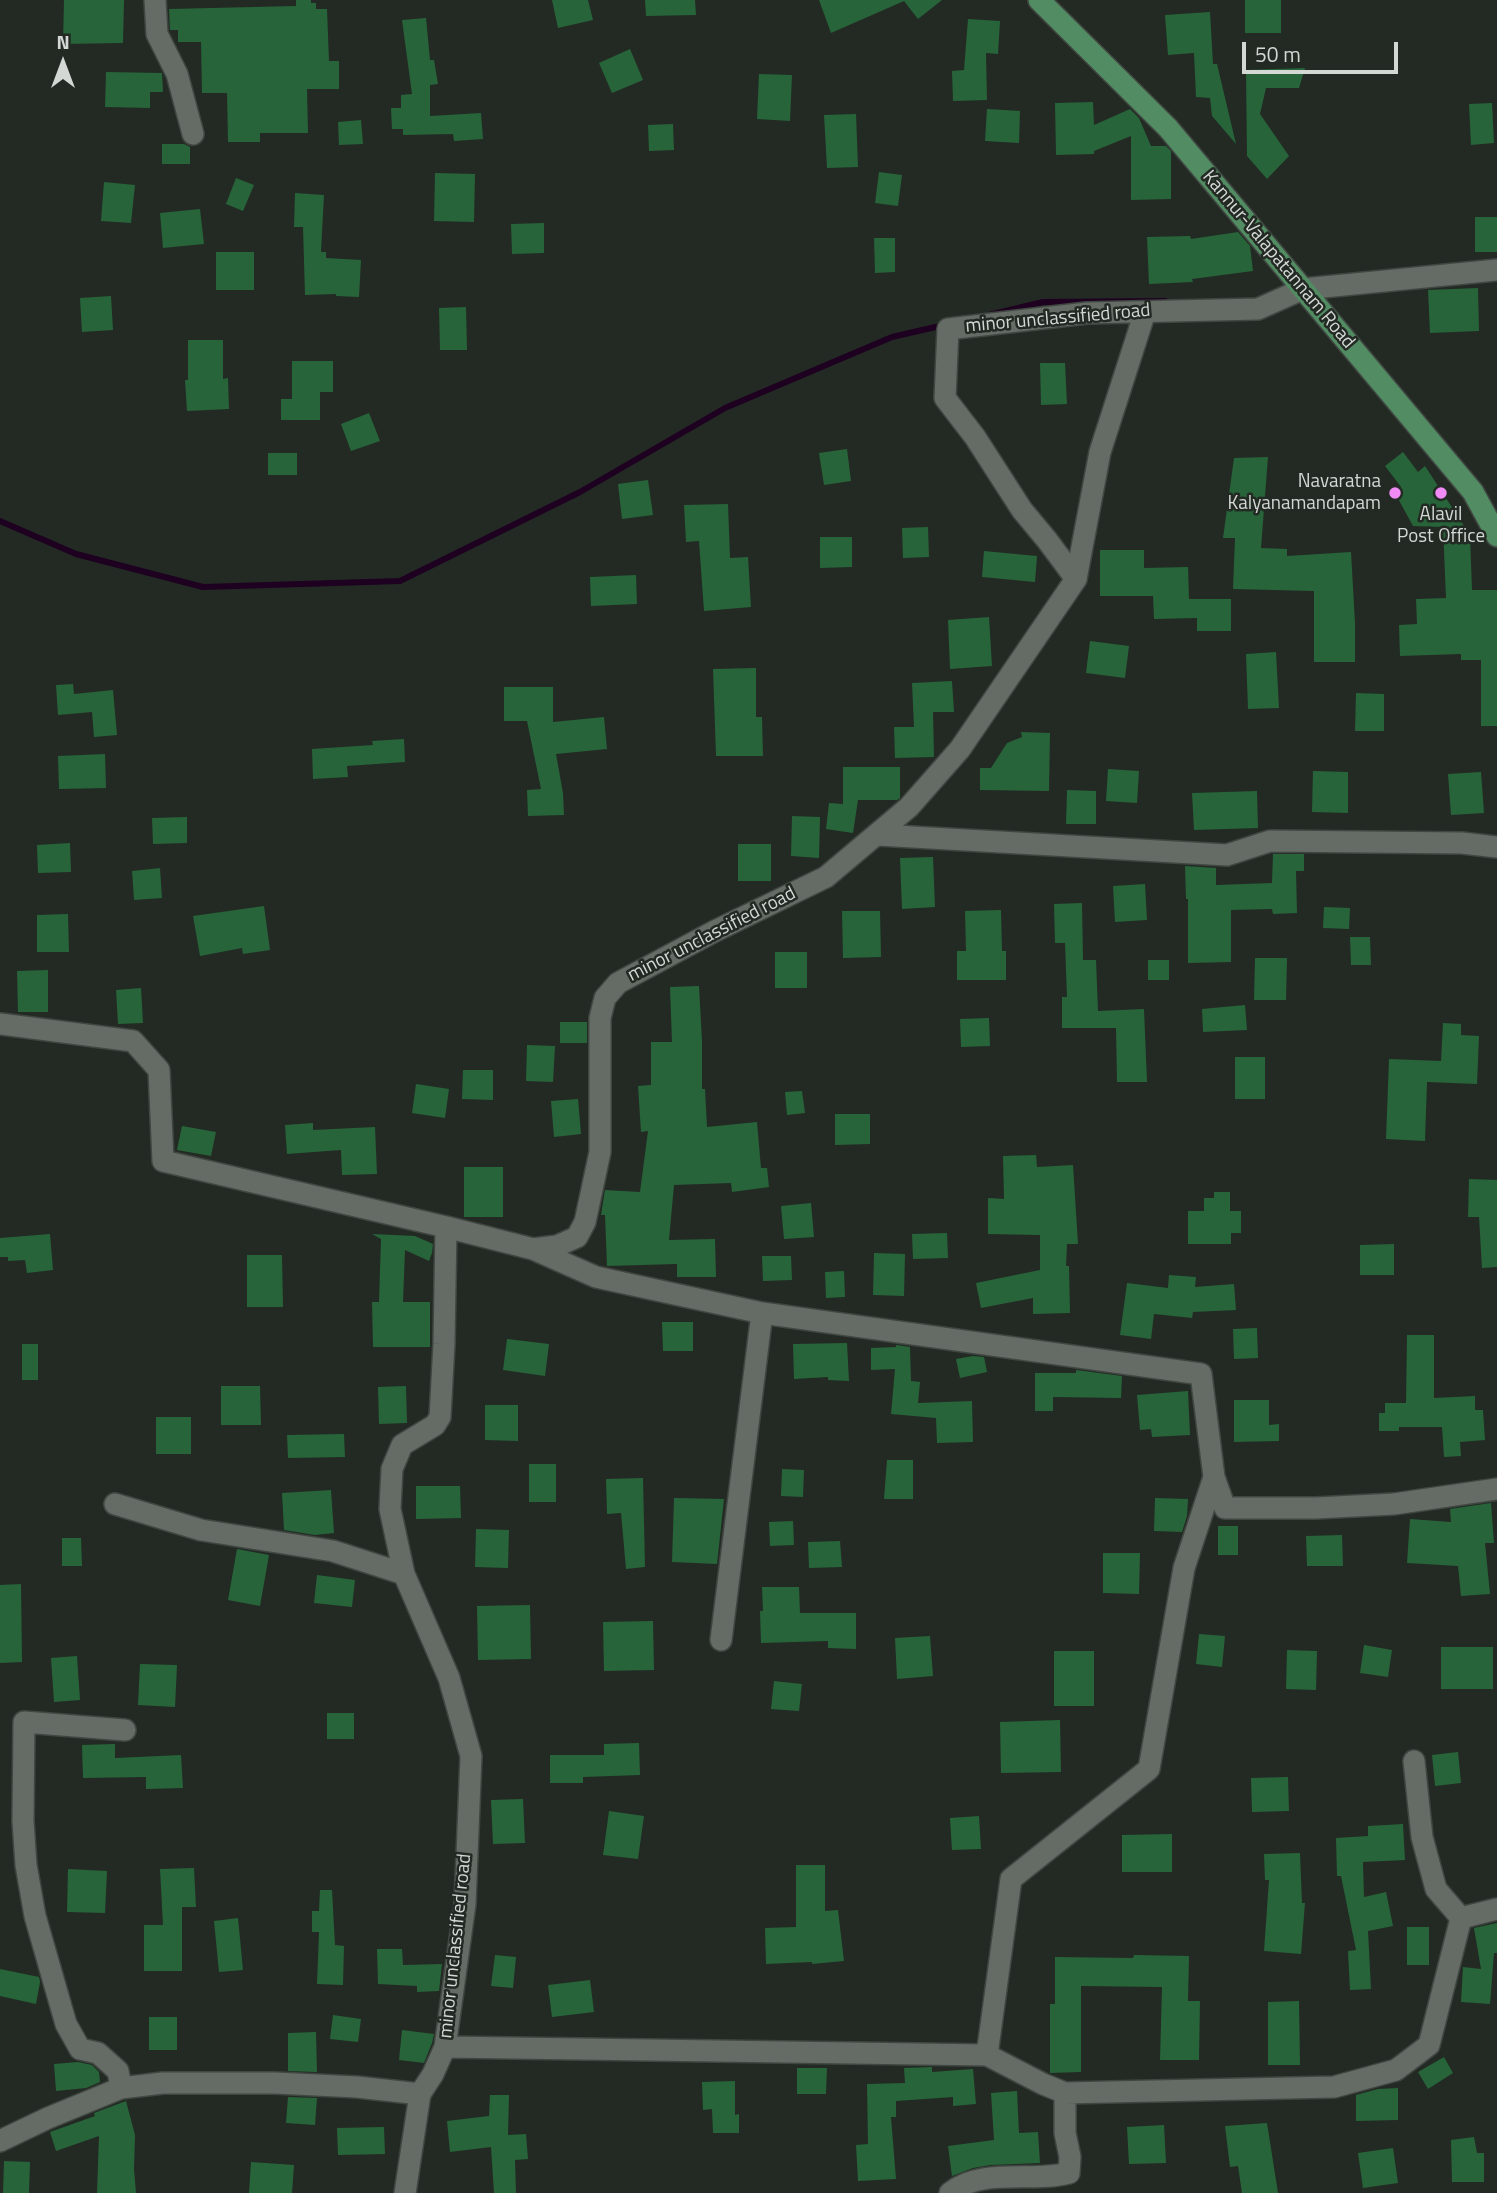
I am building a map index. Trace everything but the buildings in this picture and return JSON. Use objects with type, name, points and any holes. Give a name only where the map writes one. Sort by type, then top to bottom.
[{"type":"main road","name":"Kannur-Valapatannam Road","points":[[1039,0],[1168,128],[1473,492],[1497,536]]},
{"type":"street","points":[[155,0],[157,34],[177,74],[193,134]]},
{"type":"street","name":"minor unclassified road","points":[[420,2094],[445,2047],[465,1904],[471,1756],[449,1678],[404,1574],[390,1509],[392,1469],[402,1445],[435,1425],[440,1417],[446,1227],[533,1249],[557,1246],[577,1237],[585,1222],[600,1152],[600,1018],[606,998],[618,983],[825,877],[878,835],[909,807],[960,749],[1076,579],[1022,510],[975,437],[945,398],[948,328],[1087,313],[1258,309],[1303,289],[1497,270]]},
{"type":"street","points":[[1076,579],[1100,452],[1145,312]]},
{"type":"street","points":[[878,835],[1227,855],[1270,841],[1462,843],[1497,847]]},
{"type":"street","points":[[0,1024],[133,1041],[159,1070],[163,1161],[446,1227]]},
{"type":"street","points":[[533,1249],[596,1277],[762,1313],[1201,1374],[1214,1477],[1225,1508],[1316,1508],[1394,1504],[1497,1489]]},
{"type":"street","points":[[722,1640],[762,1313]]},
{"type":"street","points":[[987,2055],[1012,1879],[1149,1769],[1184,1568],[1214,1477]]},
{"type":"street","points":[[115,1504],[201,1530],[333,1551],[404,1574]]},
{"type":"street","points":[[121,2088],[118,2071],[98,2053],[80,2049],[66,2024],[35,1916],[26,1866],[23,1821],[24,1721],[125,1730]]},
{"type":"street","points":[[1414,1761],[1422,1837],[1436,1889],[1461,1918]]},
{"type":"street","points":[[1461,1918],[1497,1909]]},
{"type":"street","points":[[445,2047],[987,2055],[1065,2093],[1334,2087],[1396,2070],[1429,2045],[1461,1918]]},
{"type":"street","points":[[0,2141],[121,2088],[163,2083],[275,2083],[357,2087],[420,2094],[405,2193]]},
{"type":"street","points":[[950,2193],[960,2185],[980,2180],[1069,2173],[1065,2093]]},
{"type":"waterway","points":[[989,315],[1043,302],[1165,301]]},
{"type":"waterway","points":[[0,521],[76,554],[203,587],[400,581],[580,492],[725,408],[892,337],[944,325]]},
{"type":"place","name":"Navaratna Kalyanamandapam","points":[[1395,493]]},
{"type":"place","name":"Alavil Post Office","points":[[1441,493]]}]
